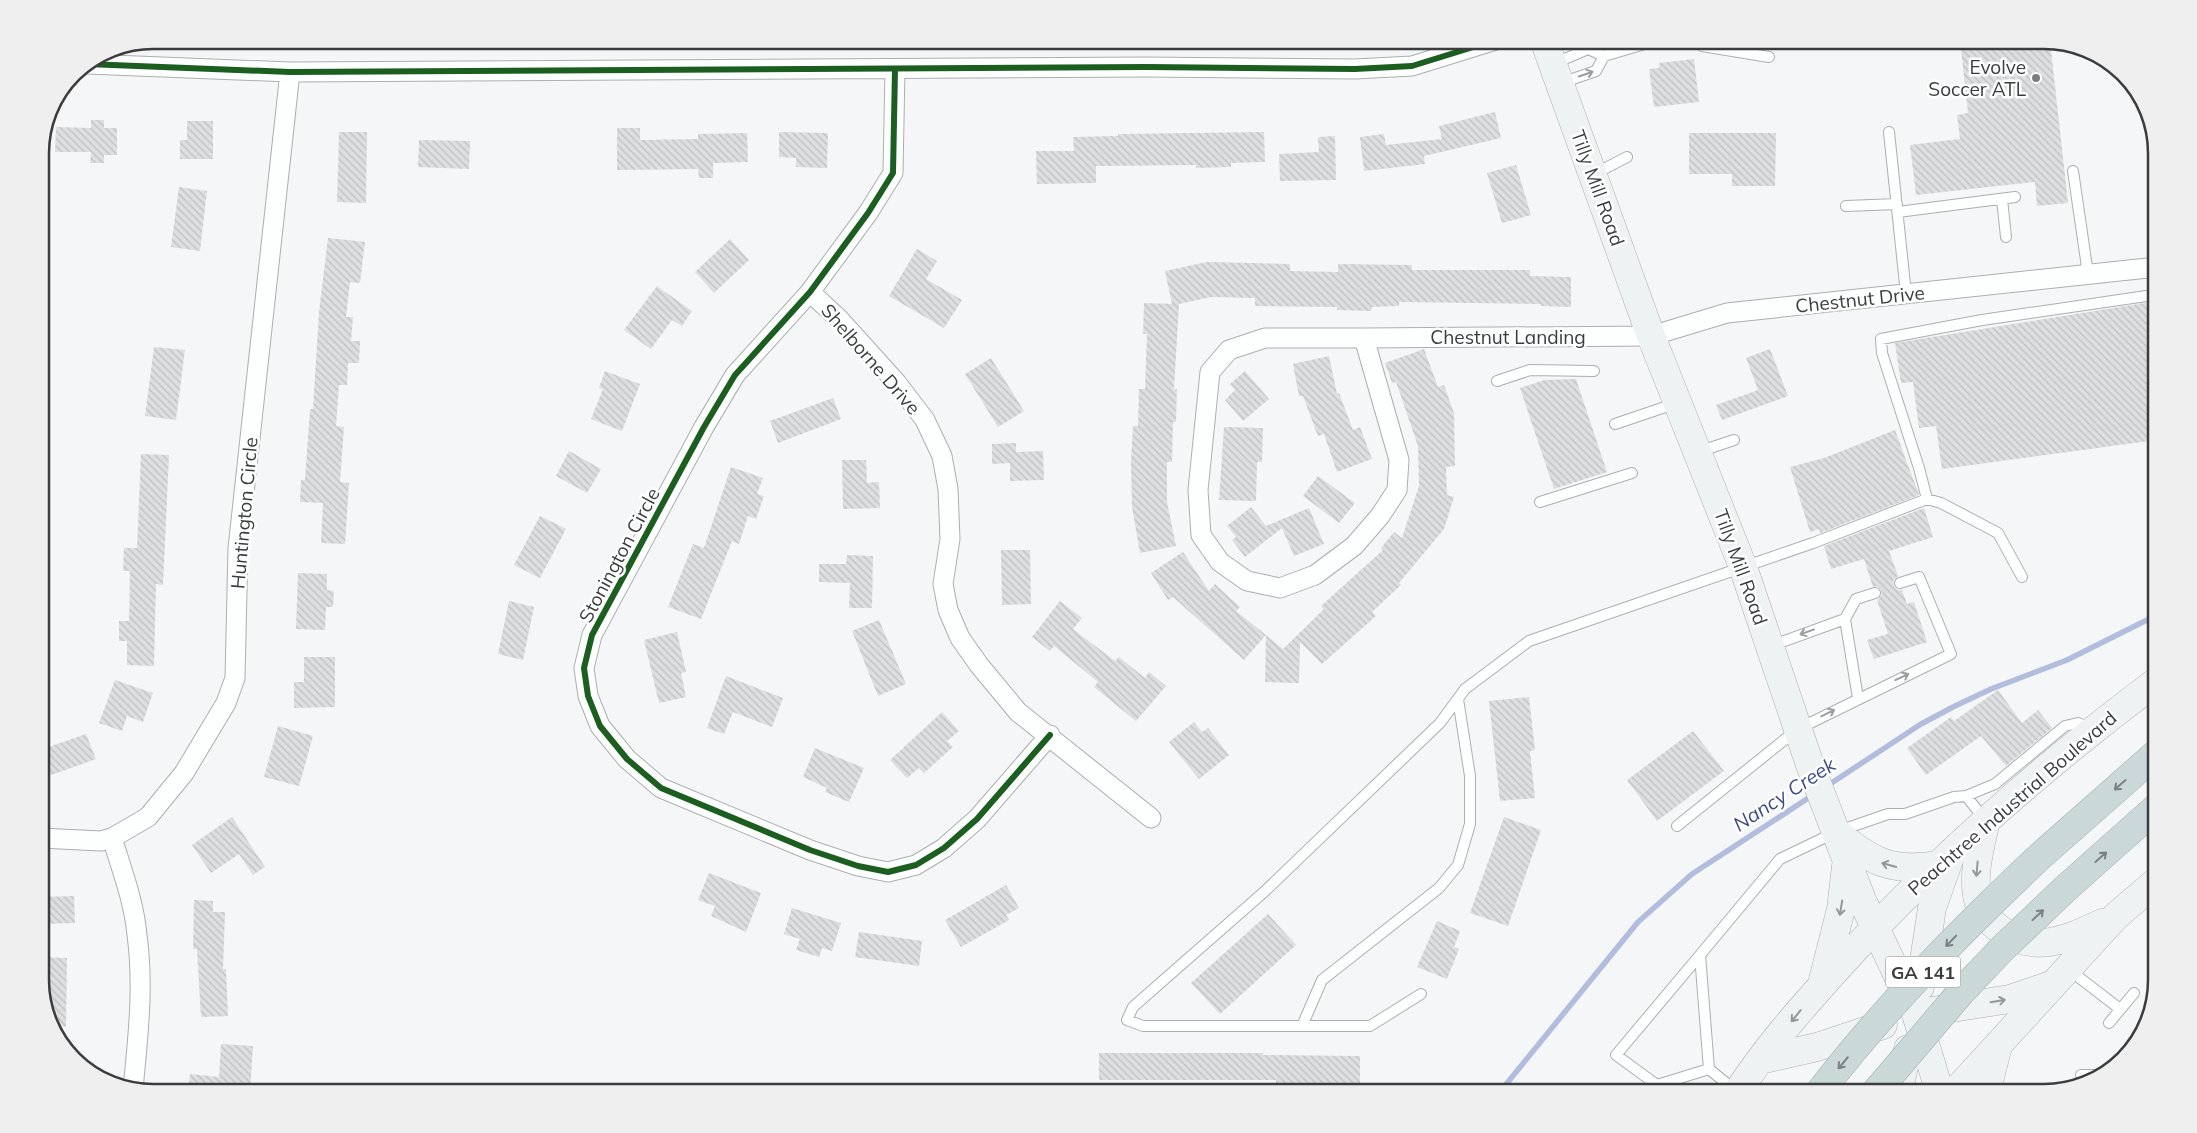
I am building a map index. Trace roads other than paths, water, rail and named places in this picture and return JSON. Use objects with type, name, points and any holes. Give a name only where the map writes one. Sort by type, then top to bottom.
[{"type":"highway","name":"GA 141","points":[[1826,1084],[1890,1006],[1954,938],[2036,859],[2148,761]]},
{"type":"highway","name":"GA 141","points":[[1883,1084],[1961,992],[2002,949],[2148,815]]},
{"type":"main road","name":"Tilly Mill Road","points":[[1552,62],[1651,336],[1743,567],[1810,765],[1875,928],[1916,1014],[1937,1084]]},
{"type":"main road","name":"Peachtree Industrial Boulevard","points":[[1744,1084],[1760,1060],[1821,987],[1875,928],[1944,858],[2094,730],[2148,688]]},
{"type":"main road","points":[[1986,821],[1980,848],[1977,888],[1980,905],[1985,916],[2001,930],[2024,941],[2053,943],[2067,939],[2116,916]]},
{"type":"main road","points":[[1833,823],[1865,854],[1890,866],[1914,869],[1944,858]]},
{"type":"main road","points":[[1900,1084],[1916,1014],[1932,908],[1944,858]]},
{"type":"main road","points":[[1821,987],[1841,908],[1846,859]]},
{"type":"main road","points":[[1962,1084],[2000,1040],[2116,916],[2148,892]]},
{"type":"main road","points":[[1760,1060],[1816,1047],[1916,1014],[2010,999],[2059,977]]},
{"type":"main road","points":[[1988,1084],[2000,1040]]},
{"type":"street","points":[[98,64],[290,72],[1147,67],[1355,69],[1412,66],[1467,49]]},
{"type":"street","name":"Stonington Circle","points":[[895,69],[892,173],[868,213],[810,292],[735,375],[704,427],[592,635],[584,668],[588,696],[600,726],[627,760],[661,788],[810,850],[858,866],[888,872],[916,865],[944,848],[977,819],[1050,735]]},
{"type":"street","name":"Huntington Circle","points":[[49,838],[102,841],[112,838],[148,817],[184,772],[226,703],[235,678],[238,548],[290,72]]},
{"type":"street","name":"Chestnut Drive","points":[[1651,336],[1727,313],[2148,267]]},
{"type":"street","name":"Shelborne Drive","points":[[810,292],[840,320],[896,382],[925,420],[942,456],[948,489],[950,539],[943,584],[948,610],[960,638],[979,666],[1018,712],[1050,735],[1151,818]]},
{"type":"street","name":"Chestnut Landing","points":[[1364,338],[1399,460],[1397,490],[1380,516],[1354,546],[1315,575],[1280,588],[1247,581],[1220,562],[1201,535],[1198,490],[1210,372],[1229,350],[1265,338],[1651,336]]},
{"type":"street","points":[[112,838],[138,935],[141,1005],[134,1082]]},
{"type":"lane","points":[[1552,62],[1588,49],[1604,56],[1628,49]]},
{"type":"lane","points":[[1720,49],[1769,57]]},
{"type":"lane","points":[[1552,62],[1596,70],[1604,56]]},
{"type":"lane","points":[[1889,132],[1906,294]]},
{"type":"lane","points":[[1593,175],[1627,157]]},
{"type":"lane","points":[[2074,171],[2080,275]]},
{"type":"lane","points":[[1846,206],[1897,208],[2015,197]]},
{"type":"lane","points":[[2002,199],[2006,236]]},
{"type":"lane","points":[[1927,500],[1920,468],[1882,352],[1881,339],[1982,320],[2148,296]]},
{"type":"lane","points":[[1497,381],[1530,370],[1594,371]]},
{"type":"lane","points":[[1615,424],[1678,403]]},
{"type":"lane","points":[[1697,453],[1734,440]]},
{"type":"lane","points":[[1540,502],[1632,473]]},
{"type":"lane","points":[[1421,994],[1370,1026],[1143,1026],[1127,1020],[1133,1007],[1271,885],[1440,723],[1465,689],[1529,641],[1813,543],[1927,500],[1940,503],[1998,533],[2022,577]]},
{"type":"lane","points":[[1677,826],[1798,728],[1951,654],[1919,577],[1900,583]]},
{"type":"lane","points":[[1858,698],[1845,619],[1856,599],[1875,593]]},
{"type":"lane","points":[[1770,646],[1845,619]]},
{"type":"lane","points":[[1302,1026],[1322,980],[1439,888],[1458,865],[1470,824],[1470,776],[1458,699]]},
{"type":"lane","points":[[1656,1084],[1616,1055],[1780,859],[1833,823],[1888,814],[1905,814],[1954,797],[1966,796],[1995,784],[2064,726],[2078,723],[2094,730]]},
{"type":"lane","points":[[1966,796],[1986,821]]},
{"type":"lane","points":[[1700,955],[1709,1070],[1727,1084]]},
{"type":"lane","points":[[2059,977],[2120,1009]]},
{"type":"lane","points":[[2109,1023],[2134,993]]},
{"type":"lane","points":[[1660,1084],[1709,1070]]},
{"type":"lane","points":[[2081,1075],[2086,1075]]},
{"type":"waterway","name":"Nancy Creek","points":[[1827,786],[1921,724],[1955,706],[1991,689],[2067,660],[2148,620]]},
{"type":"waterway","name":"Nancy Creek","points":[[1506,1084],[1638,922],[1692,874],[1813,795]]},
{"type":"place","name":"Evolve Soccer ATL","points":[[2036,78]]}]
